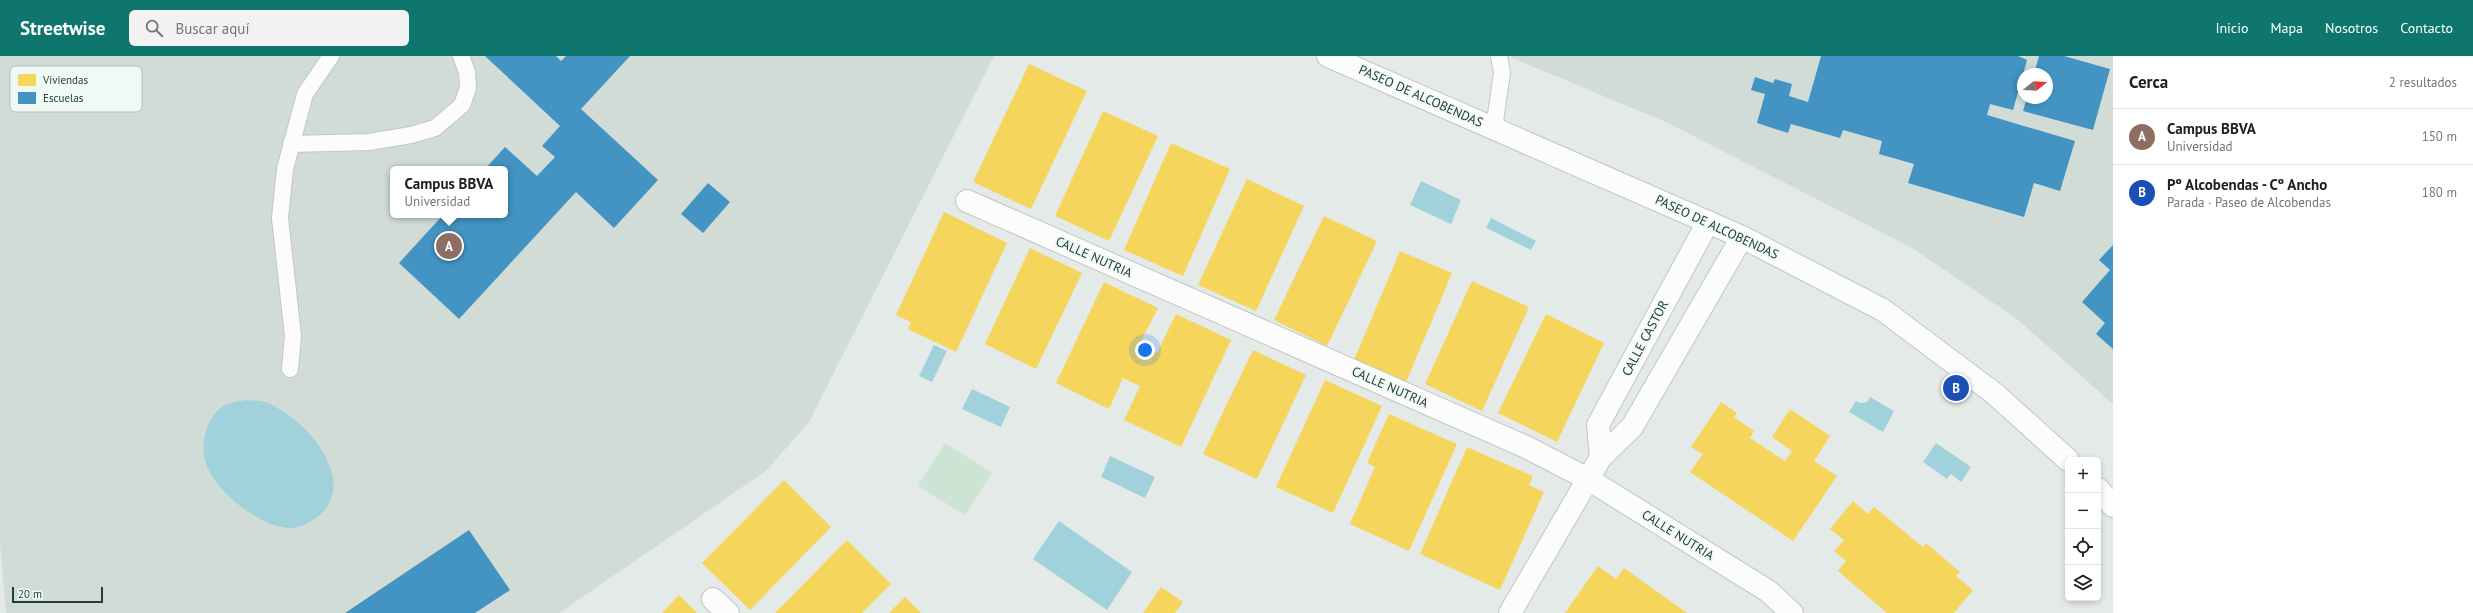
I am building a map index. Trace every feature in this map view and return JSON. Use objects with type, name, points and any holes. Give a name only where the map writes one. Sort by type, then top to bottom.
[{"type":"street","name":"PASEO DE ALCOBENDAS","points":[[1328,56],[1742,237],[1883,310],[1995,394],[2065,457]]},
{"type":"street","name":"CALLE NUTRIA","points":[[967,201],[1526,447],[1588,479],[1768,591],[1792,613]]},
{"type":"street","name":"CALLE CASTOR","points":[[1600,457],[1598,425],[1708,222]]},
{"type":"street","points":[[1510,613],[1600,457],[1632,426],[1742,237]]},
{"type":"street","points":[[2101,492],[2113,506]]},
{"type":"lane","points":[[290,369],[292,336],[280,218],[285,170],[305,94],[331,56]]},
{"type":"lane","points":[[291,144],[369,142],[411,135],[435,128],[462,105],[468,88],[462,56]]},
{"type":"lane","points":[[1494,128],[1502,73],[1499,56]]},
{"type":"shaded area","points":[[0,56],[994,56],[809,422],[766,471],[559,613],[6,613],[0,545]]},
{"type":"shaded area","points":[[1508,56],[2113,56],[2113,404],[2017,319],[1912,248],[1668,123]]},
{"type":"green space","points":[[945,443],[992,473],[965,515],[918,486]]},
{"type":"water","points":[[1421,181],[1461,200],[1451,224],[1410,205]]},
{"type":"water","points":[[1491,218],[1536,241],[1531,250],[1486,228]]},
{"type":"water","points":[[934,345],[947,351],[932,382],[919,376]]},
{"type":"water","points":[[972,389],[1010,407],[1001,427],[962,409]]},
{"type":"water","points":[[1870,397],[1894,411],[1883,432],[1849,412],[1856,401],[1860,403],[1867,402]]},
{"type":"water","points":[[246,400],[265,402],[285,412],[302,426],[316,442],[328,460],[333,479],[332,497],[322,513],[301,526],[289,528],[276,526],[248,512],[224,491],[208,469],[204,454],[204,443],[205,433],[210,421],[225,405]]},
{"type":"water","points":[[1936,443],[1971,467],[1961,482],[1951,474],[1947,479],[1923,462]]},
{"type":"water","points":[[1110,456],[1155,477],[1145,498],[1101,477]]},
{"type":"water","points":[[1059,521],[1132,572],[1107,610],[1033,559]]},
{"type":"building: Viviendas","points":[[1029,64],[1087,91],[1031,209],[973,182]]},
{"type":"building: Viviendas","points":[[1103,111],[1158,136],[1109,241],[1055,216]]},
{"type":"building: Viviendas","points":[[1171,143],[1230,169],[1183,276],[1124,250]]},
{"type":"building: Viviendas","points":[[1247,179],[1304,206],[1256,311],[1198,285]]},
{"type":"building: Viviendas","points":[[944,212],[1007,243],[956,352],[908,329],[911,322],[896,315]]},
{"type":"building: Viviendas","points":[[1324,216],[1377,241],[1327,346],[1274,320]]},
{"type":"building: Viviendas","points":[[1030,248],[1082,273],[1036,369],[985,344]]},
{"type":"building: Viviendas","points":[[1400,251],[1452,273],[1406,382],[1354,360]]},
{"type":"building: Viviendas","points":[[1472,281],[1529,307],[1482,411],[1425,384]]},
{"type":"building: Viviendas","points":[[1104,282],[1158,308],[1139,345],[1157,353],[1176,314],[1231,340],[1181,447],[1124,420],[1140,386],[1123,378],[1109,409],[1056,383]]},
{"type":"building: Viviendas","points":[[1546,314],[1604,343],[1557,442],[1498,413]]},
{"type":"building: Viviendas","points":[[1253,350],[1306,375],[1257,479],[1203,454]]},
{"type":"building: Viviendas","points":[[1325,380],[1382,406],[1333,513],[1276,487]]},
{"type":"building: Viviendas","points":[[1721,402],[1737,413],[1734,417],[1754,431],[1750,438],[1785,461],[1792,451],[1772,437],[1790,409],[1830,436],[1814,461],[1837,476],[1793,541],[1690,472],[1703,454],[1691,447]]},
{"type":"building: Viviendas","points":[[1389,414],[1457,444],[1409,551],[1350,524],[1375,467],[1367,463]]},
{"type":"building: Viviendas","points":[[1467,447],[1533,476],[1529,485],[1544,492],[1500,590],[1420,554]]},
{"type":"building: Viviendas","points":[[784,480],[831,527],[750,610],[702,563]]},
{"type":"building: Viviendas","points":[[1853,501],[1868,514],[1874,507],[1923,547],[1926,543],[1960,572],[1956,576],[1973,590],[1954,613],[1887,613],[1838,571],[1846,561],[1834,551],[1844,540],[1830,529]]},
{"type":"building: Viviendas","points":[[847,540],[891,584],[862,613],[775,613]]},
{"type":"building: Viviendas","points":[[1598,566],[1616,579],[1624,568],[1687,613],[1565,613]]},
{"type":"building: Viviendas","points":[[1161,587],[1183,602],[1175,613],[1143,613]]},
{"type":"building: Viviendas","points":[[679,595],[697,613],[662,613]]},
{"type":"building: Viviendas","points":[[905,597],[921,613],[889,613]]},
{"type":"building: Escuelas","points":[[485,56],[556,56],[561,61],[566,56],[630,56],[581,109],[658,180],[614,228],[576,192],[459,319],[399,263],[440,218],[508,218],[508,166],[488,166],[505,147],[537,176],[555,157],[542,146],[560,126]]},
{"type":"building: Escuelas","points":[[1821,56],[2018,56],[2027,60],[2025,68],[2017,68],[2017,96],[2013,110],[1990,104],[1987,115],[2075,141],[2060,191],[2034,183],[2024,217],[1908,183],[1914,164],[1879,154],[1882,141],[1843,130],[1840,138],[1791,124],[1788,133],[1757,123],[1765,94],[1751,90],[1755,77],[1773,83],[1775,79],[1792,84],[1789,96],[1808,102]]},
{"type":"building: Escuelas","points":[[2039,56],[2064,56],[2110,69],[2093,130],[2023,111],[2025,104],[2053,104],[2053,68],[2036,68]]},
{"type":"building: Escuelas","points":[[708,183],[730,202],[703,233],[681,214]]},
{"type":"building: Escuelas","points":[[2113,245],[2113,349],[2096,334],[2105,323],[2082,302],[2110,270],[2099,260]]},
{"type":"building: Escuelas","points":[[469,530],[510,590],[475,613],[345,613]]},
{"type":"place","name":"Campus BBVA","points":[[449,246]]},
{"type":"place","name":"Pº Alcobendas - Cº Ancho","points":[[1956,388]]}]
